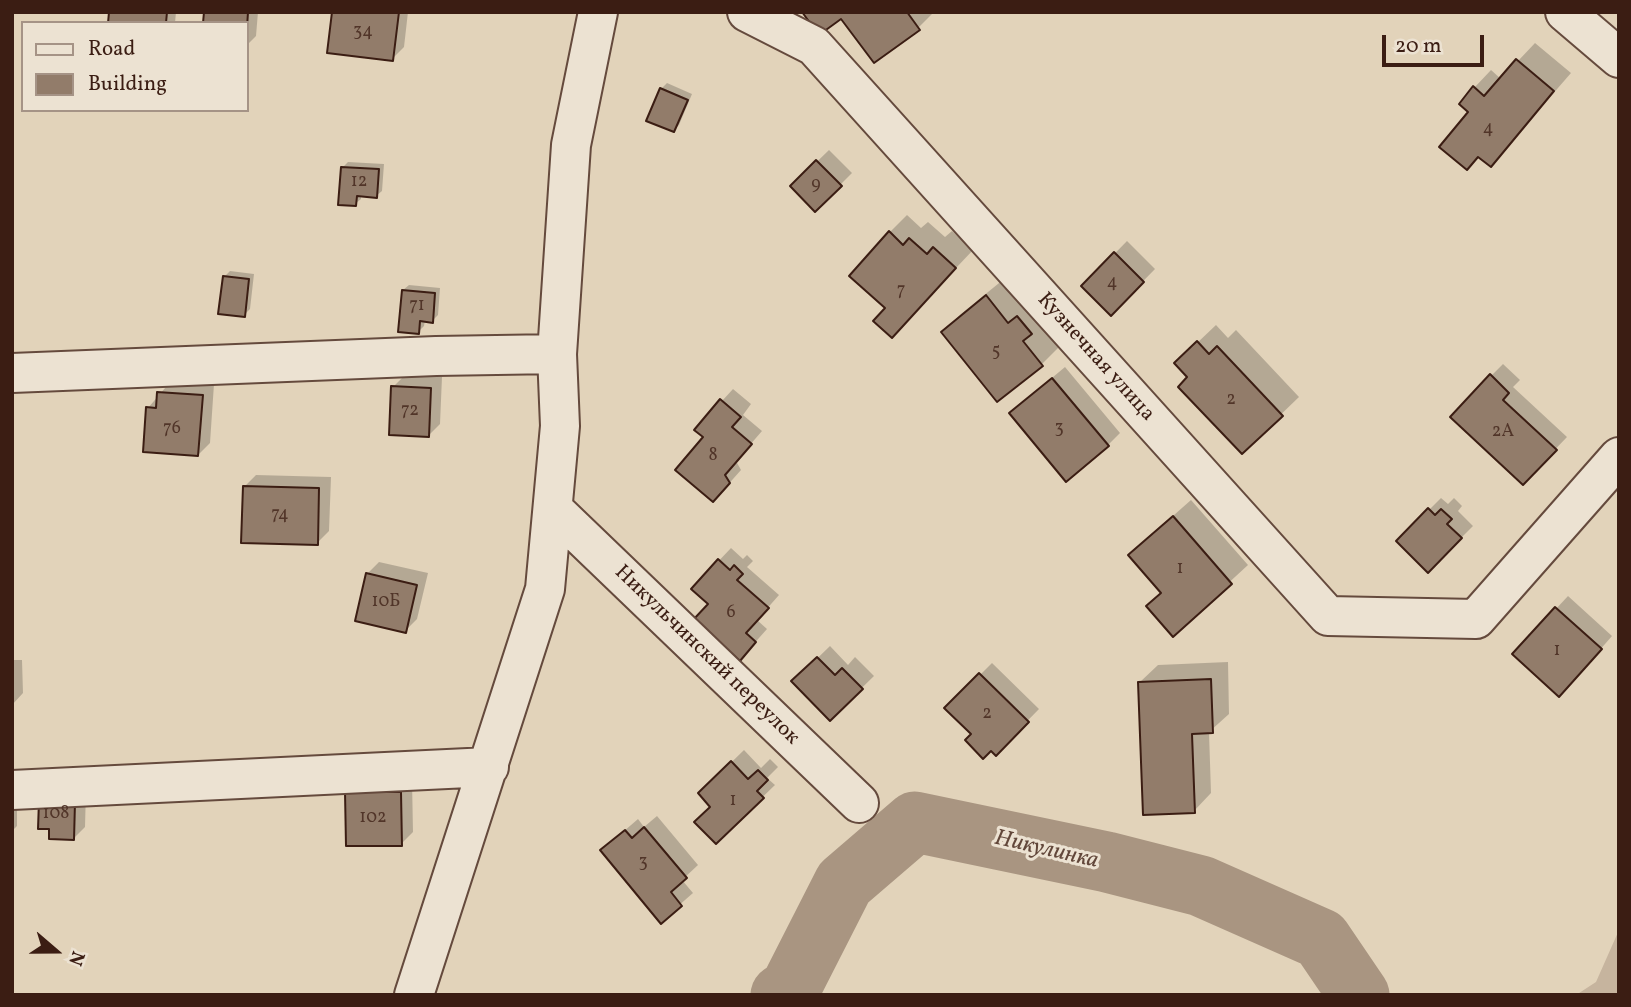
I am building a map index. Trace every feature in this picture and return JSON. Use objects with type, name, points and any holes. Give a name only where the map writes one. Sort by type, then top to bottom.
[{"type":"street","points":[[414,995],[545,589],[560,426],[557,354],[571,145],[598,12]]},
{"type":"street","name":"Кузнечная улица","points":[[747,12],[814,47],[1328,616],[1476,619],[1619,457]]},
{"type":"street","points":[[1565,12],[1619,58]]},
{"type":"street","points":[[12,373],[436,356],[557,354]]},
{"type":"street","name":"Никульчинский переулок","points":[[553,509],[859,803]]},
{"type":"street","points":[[12,790],[489,767]]},
{"type":"shaded area","points":[[1619,930],[1619,995],[1576,995],[1596,982]]},
{"type":"building","points":[[109,12],[167,12],[166,21],[108,21]]},
{"type":"building","points":[[204,12],[248,12],[247,21],[203,21]]},
{"type":"building","points":[[332,12],[399,12],[393,61],[327,53]]},
{"type":"building","points":[[802,12],[907,12],[920,30],[874,63],[841,19],[819,35]]},
{"type":"building","points":[[1516,59],[1554,91],[1491,167],[1478,157],[1467,170],[1439,147],[1468,112],[1459,104],[1473,86],[1484,96]]},
{"type":"building","points":[[660,88],[688,100],[674,132],[646,121]]},
{"type":"building","points":[[816,160],[842,186],[815,212],[790,186]]},
{"type":"building","points":[[341,167],[379,169],[377,198],[357,196],[356,206],[338,205]]},
{"type":"building","points":[[889,231],[903,245],[909,238],[927,254],[933,247],[956,268],[892,338],[873,321],[885,308],[849,276]]},
{"type":"building","points":[[1114,252],[1144,282],[1111,316],[1081,286]]},
{"type":"building","points":[[223,276],[249,279],[245,317],[218,314]]},
{"type":"building","points":[[402,290],[435,293],[433,323],[420,321],[419,334],[398,332]]},
{"type":"building","points":[[986,295],[1008,323],[1017,316],[1032,334],[1023,341],[1043,366],[997,402],[941,332]]},
{"type":"building","points":[[1197,341],[1209,354],[1217,346],[1283,416],[1242,454],[1178,387],[1187,377],[1174,363]]},
{"type":"building","points":[[1490,374],[1509,393],[1503,400],[1557,450],[1523,485],[1450,417]]},
{"type":"building","points":[[1052,378],[1109,446],[1066,482],[1009,413]]},
{"type":"building","points":[[391,386],[431,388],[429,437],[389,435]]},
{"type":"building","points":[[157,392],[203,395],[198,456],[143,452],[146,407],[156,408]]},
{"type":"building","points":[[720,399],[741,417],[732,427],[752,444],[725,475],[730,483],[713,502],[675,470],[703,437],[694,430]]},
{"type":"building","points":[[243,486],[319,488],[318,545],[241,543]]},
{"type":"building","points":[[1428,508],[1435,515],[1441,509],[1452,519],[1447,524],[1462,538],[1428,573],[1396,541]]},
{"type":"building","points":[[1173,516],[1232,584],[1173,637],[1146,606],[1161,593],[1128,555]]},
{"type":"building","points":[[718,559],[730,570],[734,565],[743,574],[737,580],[769,608],[746,633],[756,642],[740,661],[693,620],[708,604],[691,589]]},
{"type":"building","points":[[366,573],[417,585],[406,633],[355,621]]},
{"type":"building","points":[[1555,607],[1602,649],[1559,697],[1512,654]]},
{"type":"building","points":[[817,657],[835,675],[842,668],[863,689],[830,721],[791,681]]},
{"type":"building","points":[[979,673],[1029,722],[996,756],[991,751],[983,759],[965,740],[971,734],[944,708]]},
{"type":"building","points":[[1211,679],[1213,733],[1192,734],[1195,813],[1143,815],[1138,682]]},
{"type":"building","points":[[731,761],[748,779],[758,770],[768,780],[757,791],[764,798],[716,844],[694,822],[710,807],[698,793]]},
{"type":"building","points":[[345,792],[401,792],[402,846],[346,846]]},
{"type":"building","points":[[39,800],[75,802],[74,840],[49,839],[49,829],[38,829]]},
{"type":"building","points":[[644,827],[687,878],[671,892],[682,906],[661,924],[600,850],[625,830],[632,838]]},
{"type":"waterway","name":"Никулинка","points":[[781,995],[790,989],[844,883],[915,822],[1107,862],[1201,886],[1321,939],[1359,995]]}]
